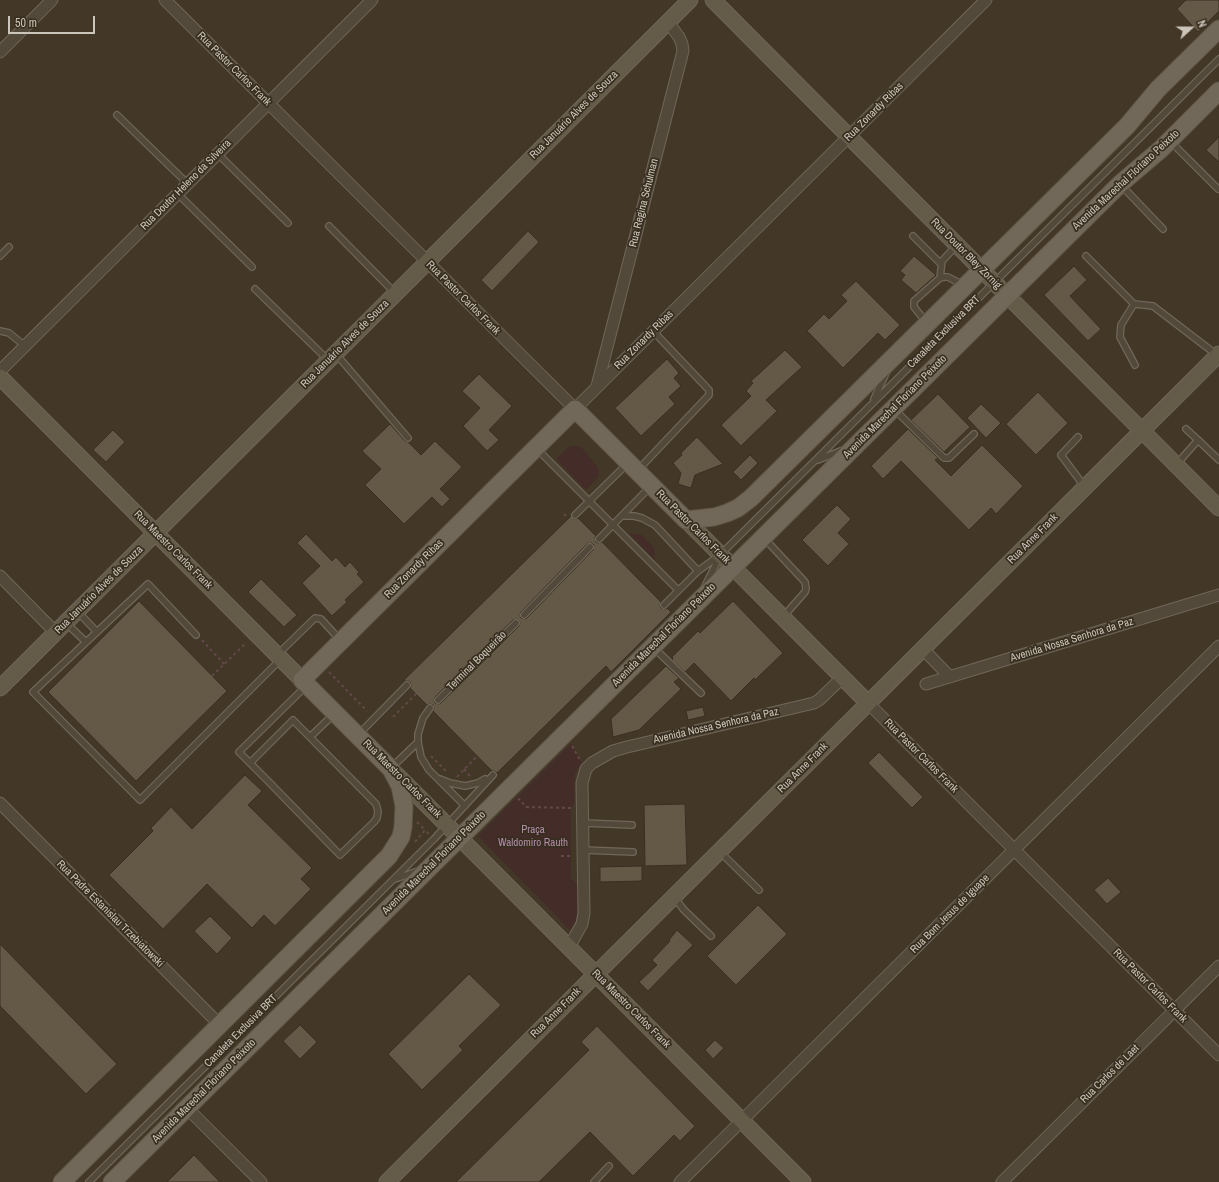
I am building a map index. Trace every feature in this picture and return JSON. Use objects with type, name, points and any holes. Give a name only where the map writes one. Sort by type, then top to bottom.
[{"type":"main road","points":[[686,520],[714,517],[727,513],[738,508],[751,498],[1127,126],[1158,89],[1219,29]]},
{"type":"main road","name":"Avenida Marechal Floriano Peixoto","points":[[112,1182],[1007,295],[1120,184],[1169,140],[1219,91]]},
{"type":"main road","name":"Rua Zonardy Ribas","points":[[304,683],[320,663],[575,409]]},
{"type":"main road","name":"Rua Pastor Carlos Frank","points":[[575,409],[686,520]]},
{"type":"main road","name":"Rua Maestro Carlos Frank","points":[[304,683],[391,769]]},
{"type":"main road","points":[[62,1182],[390,856],[401,837],[404,806],[400,786],[391,769]]},
{"type":"street","points":[[0,52],[52,0]]},
{"type":"street","name":"Rua Pastor Carlos Frank","points":[[165,0],[575,409]]},
{"type":"street","name":"Rua Doutor Heleno da Silveira","points":[[0,371],[372,0]]},
{"type":"street","name":"Rua Januário Alves de Souza","points":[[0,688],[690,0]]},
{"type":"street","name":"Rua Doutor Bley Zornig","points":[[713,0],[1219,508]]},
{"type":"street","name":"Rua Zonardy Ribas","points":[[575,409],[986,0]]},
{"type":"street","name":"Rua Regina Schulman","points":[[597,387],[683,51],[680,37],[668,22]]},
{"type":"street","name":"Rua Anne Frank","points":[[387,1182],[1218,355]]},
{"type":"street","name":"Rua Maestro Carlos Frank","points":[[0,377],[304,683]]},
{"type":"street","name":"Rua Pastor Carlos Frank","points":[[686,520],[1219,1055]]},
{"type":"street","points":[[0,576],[61,628]]},
{"type":"street","name":"Avenida Nossa Senhora da Paz","points":[[926,684],[1219,595]]},
{"type":"street","name":"Rua Bom Jesus de Iguape","points":[[680,1182],[1219,646]]},
{"type":"street","points":[[923,649],[950,677]]},
{"type":"street","name":"Avenida Nossa Senhora da Paz","points":[[586,769],[601,757],[627,747],[814,703],[843,677]]},
{"type":"street","name":"Rua Maestro Carlos Frank","points":[[391,769],[803,1182]]},
{"type":"street","points":[[569,947],[582,924],[584,913],[582,783],[586,769]]},
{"type":"street","name":"Rua Padre Estanislau Trzebiatowski","points":[[0,803],[220,1025]]},
{"type":"street","name":"Rua Carlos de Laet","points":[[1002,1182],[1219,966]]},
{"type":"street","points":[[188,1108],[261,1182]]},
{"type":"lane","name":"Canaleta Exclusiva BRT","points":[[678,590],[698,571],[720,555],[1219,59]]},
{"type":"lane","points":[[117,115],[188,184]]},
{"type":"lane","points":[[1169,140],[1218,189]]},
{"type":"lane","points":[[218,154],[288,223]]},
{"type":"lane","points":[[1120,184],[1163,229]]},
{"type":"lane","points":[[178,194],[252,267]]},
{"type":"lane","points":[[330,226],[396,294]]},
{"type":"lane","points":[[914,236],[941,264]]},
{"type":"lane","points":[[940,278],[941,264],[945,257],[957,245]]},
{"type":"lane","points":[[0,256],[9,246]]},
{"type":"lane","points":[[1086,256],[1134,304],[1153,306],[1218,355]]},
{"type":"lane","points":[[928,324],[914,307],[914,301],[940,278],[948,277],[965,286]]},
{"type":"lane","points":[[255,289],[332,357],[408,438]]},
{"type":"lane","points":[[1134,304],[1121,325],[1120,337],[1135,365]]},
{"type":"lane","points":[[0,331],[9,333],[25,346]]},
{"type":"lane","points":[[575,515],[633,466],[709,395],[709,390],[653,331]]},
{"type":"lane","points":[[871,405],[884,379],[890,361]]},
{"type":"lane","points":[[893,408],[944,458],[949,458],[974,434]]},
{"type":"lane","points":[[1186,429],[1219,460]]},
{"type":"lane","points":[[1078,437],[1061,455],[1085,487]]},
{"type":"lane","points":[[814,462],[846,448],[862,439]]},
{"type":"lane","points":[[1176,465],[1198,440]]},
{"type":"lane","points":[[536,448],[678,590],[664,605]]},
{"type":"lane","points":[[599,539],[652,486]]},
{"type":"lane","points":[[622,516],[642,518],[655,525],[698,571]]},
{"type":"lane","points":[[763,537],[805,582],[806,588],[804,592],[783,618]]},
{"type":"lane","points":[[524,615],[590,547]]},
{"type":"lane","name":"Canaleta Exclusiva BRT","points":[[696,604],[720,555]]},
{"type":"lane","points":[[196,635],[148,584],[34,692],[140,800],[315,618],[321,619],[342,641]]},
{"type":"lane","points":[[78,611],[98,632]]},
{"type":"lane","name":"Terminal Boqueirão","points":[[438,700],[516,622]]},
{"type":"lane","points":[[61,628],[86,642]]},
{"type":"lane","points":[[653,647],[701,693]]},
{"type":"lane","points":[[250,763],[293,720],[376,804],[378,811],[377,818],[340,855],[239,752],[304,683]]},
{"type":"lane","points":[[357,735],[407,685]]},
{"type":"lane","points":[[430,708],[420,725],[418,742],[419,750],[424,764],[465,806]]},
{"type":"lane","points":[[310,738],[335,713]]},
{"type":"lane","points":[[391,769],[418,742]]},
{"type":"lane","name":"Canaleta Exclusiva BRT","points":[[89,1182],[448,826],[481,786],[493,775],[478,783],[465,786],[450,784],[435,776]]},
{"type":"lane","points":[[583,823],[632,825]]},
{"type":"lane","points":[[583,850],[633,852]]},
{"type":"lane","points":[[719,851],[759,890]]},
{"type":"lane","name":"Canaleta Exclusiva BRT","points":[[393,880],[430,867]]},
{"type":"lane","points":[[673,897],[711,936]]},
{"type":"lane","points":[[594,1182],[609,1166]]},
{"type":"path","points":[[212,676],[256,634]]},
{"type":"path","points":[[196,635],[224,664]]},
{"type":"path","points":[[320,663],[367,710]]},
{"type":"path","points":[[393,717],[416,694]]},
{"type":"path","points":[[418,742],[449,774]]},
{"type":"path","points":[[571,744],[586,769]]},
{"type":"path","points":[[454,779],[477,756]]},
{"type":"path","points":[[515,804],[519,799],[526,807],[582,808]]},
{"type":"path","points":[[416,822],[425,830]]},
{"type":"green space","points":[[569,447],[581,447],[599,469],[599,476],[586,490],[556,459]]},
{"type":"green space","points":[[629,533],[642,535],[654,548],[655,560]]},
{"type":"green space","name":"Praça Waldomiro Rauth","points":[[571,744],[582,763],[575,773],[574,803],[571,808],[571,879],[578,884],[578,910],[576,921],[570,930],[478,836]]},
{"type":"building","points":[[1186,0],[1219,0],[1219,11],[1198,32],[1177,9]]},
{"type":"building","points":[[1219,137],[1219,162],[1206,150]]},
{"type":"building","points":[[528,231],[539,242],[492,291],[481,280]]},
{"type":"building","points":[[914,256],[936,275],[916,293],[901,280],[905,275],[900,271]]},
{"type":"building","points":[[1074,266],[1087,280],[1070,296],[1101,329],[1088,341],[1044,295]]},
{"type":"building","points":[[856,281],[900,325],[885,340],[878,333],[843,368],[807,331],[824,314],[829,319],[847,301],[841,295]]},
{"type":"building","points":[[785,350],[802,367],[766,400],[777,411],[741,446],[721,425],[751,396],[746,391],[753,383],[751,381]]},
{"type":"building","points":[[667,359],[679,373],[674,378],[681,386],[669,397],[675,404],[641,436],[615,408]]},
{"type":"building","points":[[479,374],[512,406],[489,430],[499,440],[487,451],[463,426],[480,408],[462,391]]},
{"type":"building","points":[[1038,392],[1068,423],[1036,455],[1006,424]]},
{"type":"building","points":[[938,394],[970,427],[944,452],[911,420]]},
{"type":"building","points":[[981,404],[1001,423],[986,438],[967,418]]},
{"type":"building","points":[[390,424],[405,441],[408,442],[421,455],[435,441],[462,467],[440,489],[450,499],[442,507],[432,497],[404,524],[365,485],[381,469],[362,451]]},
{"type":"building","points":[[908,429],[938,458],[935,460],[951,476],[982,445],[1023,486],[996,514],[991,508],[969,530],[901,461],[883,479],[871,466]]},
{"type":"building","points":[[113,430],[125,442],[106,462],[93,450]]},
{"type":"building","points":[[697,437],[723,464],[695,475],[691,488],[678,484],[681,473],[673,463]]},
{"type":"building","points":[[750,455],[758,463],[741,480],[733,472]]},
{"type":"building","points":[[837,505],[851,519],[838,533],[849,544],[828,566],[802,540]]},
{"type":"building","points":[[571,516],[574,519],[578,518],[596,536],[596,542],[602,542],[661,602],[661,608],[667,608],[671,612],[611,672],[606,666],[497,773],[492,771],[433,711],[433,705],[427,705],[410,688],[410,682],[403,681]],"holes":[[[591,543],[594,545],[593,550],[527,618],[521,618],[521,612],[587,544]],[[517,619],[520,622],[519,626],[441,703],[435,703],[435,697],[513,620]]]},
{"type":"building","points":[[306,534],[332,561],[336,557],[345,567],[350,562],[359,572],[357,574],[364,582],[345,600],[347,602],[332,616],[302,583],[320,566],[297,543]]},
{"type":"building","points":[[261,579],[297,615],[284,627],[248,592]]},
{"type":"building","points":[[139,601],[227,691],[136,781],[48,692]]},
{"type":"building","points":[[733,601],[783,653],[755,680],[754,678],[731,701],[694,663],[685,672],[672,660],[672,657],[698,631],[700,633]]},
{"type":"building","points":[[666,666],[679,678],[674,682],[681,689],[639,730],[613,737],[611,719]]},
{"type":"building","points":[[703,707],[705,716],[688,720],[686,711]]},
{"type":"building","points":[[879,752],[923,797],[912,808],[868,763]]},
{"type":"building","points":[[245,775],[262,791],[248,805],[312,868],[301,879],[311,889],[275,926],[264,915],[252,928],[207,884],[163,929],[109,875],[153,831],[151,828],[171,807],[192,829]]},
{"type":"building","points":[[685,804],[687,865],[645,866],[644,805]]},
{"type":"building","points":[[642,866],[642,881],[600,882],[600,867]]},
{"type":"building","points":[[1108,878],[1121,892],[1107,904],[1094,890]]},
{"type":"building","points":[[758,905],[787,934],[736,985],[707,956]]},
{"type":"building","points":[[210,916],[232,938],[217,954],[194,931]]},
{"type":"building","points":[[677,930],[693,945],[648,991],[639,982],[657,965],[652,960],[670,941],[669,940]]},
{"type":"building","points":[[0,944],[117,1064],[86,1094],[0,1006]]},
{"type":"building","points":[[469,974],[501,1005],[459,1046],[463,1050],[422,1090],[388,1054]]},
{"type":"building","points":[[300,1025],[317,1042],[300,1059],[283,1041]]},
{"type":"building","points":[[597,1026],[695,1126],[680,1141],[674,1135],[633,1176],[590,1132],[539,1182],[456,1182],[589,1050],[581,1042]]},
{"type":"building","points":[[715,1040],[724,1048],[713,1059],[705,1050]]},
{"type":"building","points":[[194,1155],[220,1182],[167,1182]]}]
